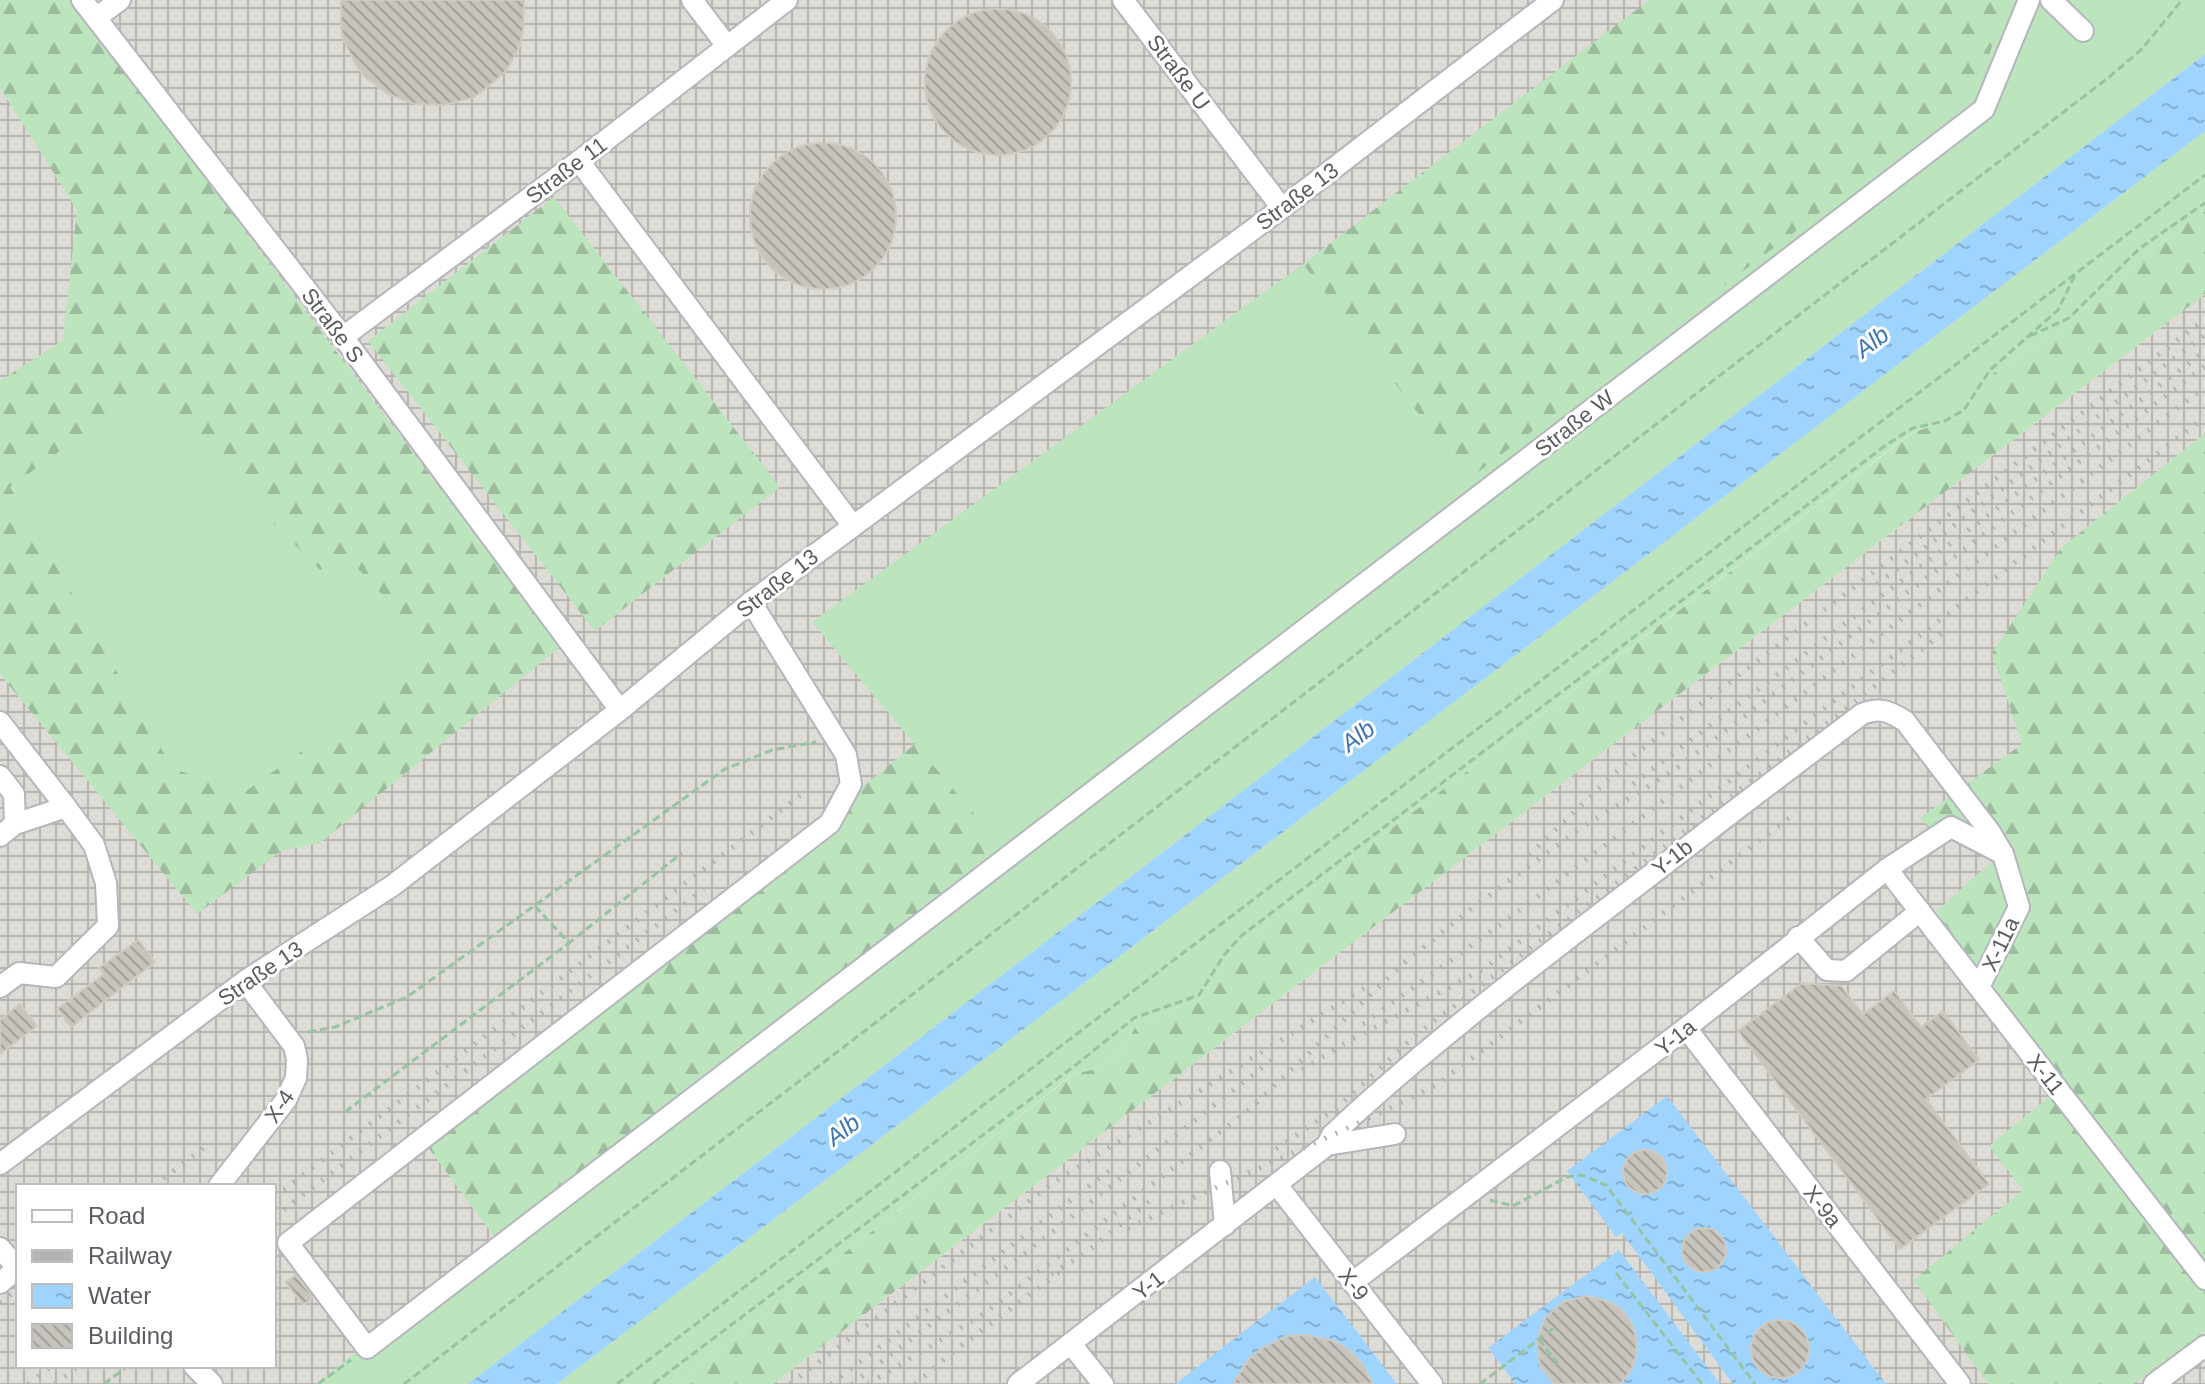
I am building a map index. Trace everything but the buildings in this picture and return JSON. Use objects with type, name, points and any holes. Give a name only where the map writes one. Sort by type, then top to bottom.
[{"type":"street","name":"Straße S","points":[[82,0],[343,337],[620,710]]},
{"type":"street","points":[[96,18],[120,0]]},
{"type":"street","points":[[692,0],[727,46]]},
{"type":"street","name":"Straße 11","points":[[343,337],[579,161],[787,0]]},
{"type":"street","name":"Straße U","points":[[1123,0],[1282,208]]},
{"type":"street","name":"Straße 13","points":[[0,1164],[245,981],[392,886],[620,710],[751,602],[1282,208],[1553,0]]},
{"type":"street","name":"Straße W","points":[[367,1348],[1984,109],[2029,0]]},
{"type":"street","points":[[2051,0],[2083,31]]},
{"type":"street","points":[[579,161],[853,526]]},
{"type":"street","points":[[367,1348],[288,1243],[830,823],[851,784],[846,755],[751,602]]},
{"type":"street","name":"Y-1b","points":[[1277,1185],[1327,1145],[1332,1135],[1389,1081],[1458,1023],[1862,714],[1877,709],[1890,711],[1905,721],[1990,832],[2003,854]]},
{"type":"street","points":[[0,722],[94,845],[106,883],[108,926],[56,977],[19,973],[0,987]]},
{"type":"street","points":[[0,776],[14,794],[8,830]]},
{"type":"street","points":[[8,830],[66,807]]},
{"type":"street","name":"Y-1a","points":[[1353,1282],[1686,1028],[1887,869],[1951,827],[2003,854]]},
{"type":"street","name":"X-11a","points":[[1979,987],[2019,907],[2003,854]]},
{"type":"street","name":"X-11","points":[[1887,869],[2205,1279]]},
{"type":"street","points":[[1798,937],[1827,970],[1846,971],[1920,911]]},
{"type":"street","name":"X-4","points":[[221,1184],[292,1090],[297,1059],[288,1035],[245,981]]},
{"type":"street","name":"X-9a","points":[[1686,1028],[1960,1384]]},
{"type":"street","name":"Y-1b","points":[[1327,1145],[1395,1134]]},
{"type":"street","points":[[1220,1171],[1225,1225]]},
{"type":"street","name":"Y-1","points":[[1018,1384],[1277,1185]]},
{"type":"street","name":"X-9","points":[[1277,1185],[1432,1384]]},
{"type":"street","points":[[0,1248],[16,1267]]},
{"type":"street","points":[[0,1283],[16,1271]]},
{"type":"street","points":[[1071,1344],[1103,1384]]},
{"type":"street","points":[[2154,1384],[2205,1346]]},
{"type":"street","points":[[196,1368],[212,1384]]},
{"type":"path","points":[[404,1384],[2108,78],[2142,49],[2182,0]]},
{"type":"path","points":[[617,1384],[2205,175]]},
{"type":"path","points":[[2027,338],[2069,318],[2140,248],[2205,203]]},
{"type":"path","points":[[653,1384],[1134,1018],[1199,995],[1224,955],[1241,936],[1886,445],[1913,428],[1945,421],[1964,410],[1990,370],[2058,310],[2077,271]]},
{"type":"path","points":[[288,1035],[335,1027],[407,997],[725,769],[772,750],[820,742],[846,755]]},
{"type":"path","points":[[345,1112],[569,943],[682,853]]},
{"type":"path","points":[[535,906],[569,943]]},
{"type":"path","points":[[1473,1191],[1485,1199],[1513,1206],[1567,1177],[1582,1175],[1606,1185],[1755,1384]]},
{"type":"path","points":[[1616,1273],[1702,1384]]},
{"type":"path","points":[[1480,1384],[1555,1327]]},
{"type":"path","points":[[1539,1339],[1558,1364]]},
{"type":"path","points":[[318,1384],[367,1348]]},
{"type":"path","points":[[104,1384],[125,1368]]},
{"type":"shaded area","points":[[0,0],[2120,0],[337,1384],[0,1384]]},
{"type":"shaded area","points":[[2205,294],[2205,1384],[773,1384]]},
{"type":"green space","points":[[0,0],[70,0],[560,647],[320,843],[281,851],[197,914],[0,674],[0,381],[63,340],[77,210],[0,88]],"holes":[[[143,391],[320,570],[349,559],[437,654],[246,791],[173,769],[10,487]]]},
{"type":"green space","points":[[1649,0],[2005,0],[1979,92],[1469,479],[1303,264]]},
{"type":"green space","points":[[2005,0],[2205,0],[2205,54],[468,1384],[316,1384],[1002,848],[812,622],[1303,264],[1468,478],[1979,92]]},
{"type":"green space","points":[[2205,131],[2205,209],[2126,270],[2113,291],[2088,303],[2066,325],[1989,376],[1965,415],[1913,432],[1234,948],[1201,998],[1137,1024],[1113,1059],[1097,1068],[1073,1074],[676,1384],[557,1384]]},
{"type":"green space","points":[[554,197],[780,487],[595,631],[368,341]]},
{"type":"green space","points":[[2205,209],[2205,294],[773,1384],[676,1384],[1074,1074],[1097,1068],[1113,1059],[1137,1024],[1201,998],[1234,948],[1914,432],[1965,415],[1989,376],[2066,325],[2088,303],[2113,291],[2126,270]]},
{"type":"green space","points":[[143,391],[320,569],[349,559],[438,654],[247,791],[173,769],[10,487]]},
{"type":"green space","points":[[2205,433],[2205,1331],[2133,1384],[1988,1384],[1914,1280],[2023,1190],[1989,1146],[2066,1083],[1936,912],[1992,861],[1960,823],[1933,830],[1920,818],[2022,744],[1992,653],[2062,547]]},
{"type":"green space","points":[[915,744],[1003,848],[498,1242],[425,1143]]},
{"type":"water","name":"Alb","points":[[2205,54],[2205,131],[557,1384],[468,1384]]},
{"type":"water","points":[[1667,1096],[1886,1384],[1733,1384],[1622,1233],[1616,1237],[1567,1171]]},
{"type":"water","points":[[1619,1250],[1720,1384],[1516,1384],[1488,1348]]},
{"type":"water","points":[[1315,1277],[1397,1384],[1175,1384]]},
{"type":"railway","points":[[1529,855],[1633,756],[2205,319]]},
{"type":"railway","points":[[1877,584],[2205,335]]},
{"type":"railway","points":[[1633,784],[2205,351]]},
{"type":"railway","points":[[868,1384],[985,1313],[1250,1109],[1404,963],[1471,909],[1578,830],[1674,770],[2205,366]]},
{"type":"railway","points":[[1363,1024],[1516,913],[2205,387]]},
{"type":"railway","points":[[1302,1070],[1485,968],[2205,417]]},
{"type":"railway","points":[[1276,1149],[1338,1107],[1416,1035],[1949,628]]},
{"type":"railway","points":[[276,1195],[805,792]]},
{"type":"railway","points":[[1128,1228],[1438,1084],[1797,812]]},
{"type":"railway","points":[[276,1215],[704,889]]},
{"type":"railway","points":[[790,1384],[1054,1182],[1369,985]]},
{"type":"railway","points":[[852,1384],[1273,1059]]},
{"type":"railway","points":[[157,1184],[209,1144]]},
{"type":"railway","points":[[831,1384],[1110,1170]]},
{"type":"railway","points":[[1051,1274],[1084,1254],[1151,1200]]},
{"type":"railway","points":[[915,1384],[1061,1271]]},
{"type":"railway","points":[[0,1303],[16,1291]]},
{"type":"railway","points":[[28,1384],[49,1368]]},
{"type":"railway","points":[[55,1384],[76,1368]]}]
